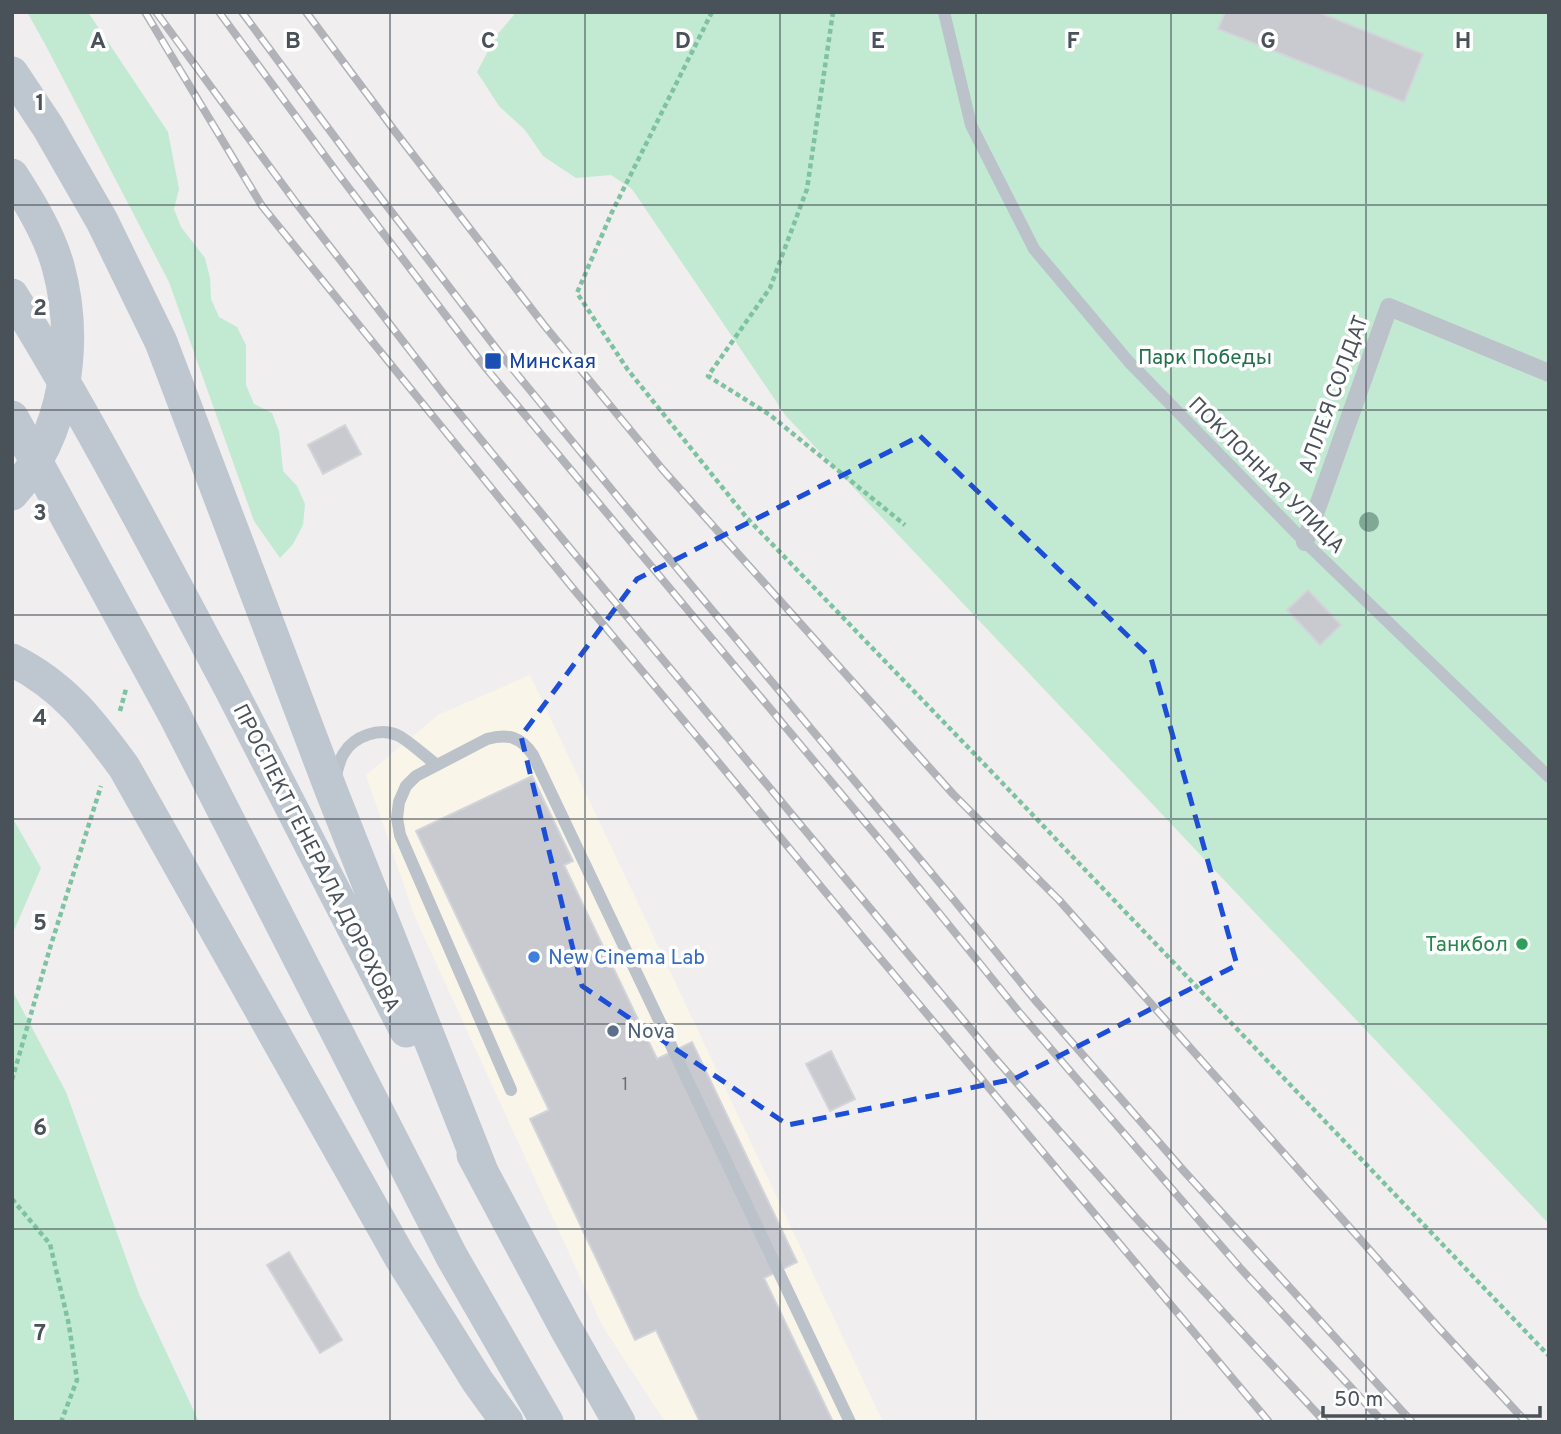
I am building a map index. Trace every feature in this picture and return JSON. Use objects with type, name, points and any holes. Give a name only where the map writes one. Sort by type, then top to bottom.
[{"type":"main road","points":[[12,73],[48,127],[102,221],[161,342],[331,790],[484,1174]]},
{"type":"main road","points":[[12,175],[45,233],[57,264],[65,298],[68,331],[67,365],[54,420],[35,461],[12,495]]},
{"type":"main road","name":"ПРОСПЕКТ ГЕНЕРАЛА ДОРОХОВА","points":[[12,295],[48,352],[118,478],[228,684],[413,1044],[619,1422]]},
{"type":"main road","points":[[12,417],[173,712],[452,1257],[547,1422]]},
{"type":"main road","points":[[12,660],[31,670],[62,693],[92,723],[124,767],[400,1257],[478,1382],[507,1422]]},
{"type":"street","name":"АЛЛЕЯ СОЛДАТ","points":[[1305,542],[1389,307],[1549,373]]},
{"type":"lane","name":"ПОКЛОННАЯ УЛИЦА","points":[[944,12],[971,125],[1034,248],[1129,362],[1305,542],[1549,777]]},
{"type":"lane","points":[[331,790],[344,753],[368,734],[384,731],[399,735],[437,765]]},
{"type":"lane","points":[[511,1090],[400,835],[397,818],[399,802],[406,786],[416,776],[497,736],[518,740],[527,746],[533,755],[849,1422]]},
{"type":"path","points":[[712,12],[612,212],[577,293],[628,370],[747,518],[1549,1356]]},
{"type":"path","points":[[833,12],[807,188],[770,288],[708,376],[769,415],[905,525]]},
{"type":"path","points":[[12,1080],[104,775]]},
{"type":"path","points":[[12,1199],[50,1244],[69,1325],[77,1380],[61,1422]]},
{"type":"highlighted area","points":[[920,436],[1151,658],[1237,965],[1014,1079],[788,1125],[582,986],[521,736],[637,579]]},
{"type":"shaded area","points":[[530,675],[883,1422],[665,1422],[602,1325],[414,915],[366,775],[438,715]]},
{"type":"green space","points":[[27,12],[88,12],[168,132],[179,189],[174,209],[181,227],[205,258],[211,299],[219,317],[237,327],[246,345],[246,385],[254,404],[272,413],[279,431],[283,471],[297,486],[305,504],[303,525],[293,544],[280,558],[254,521],[169,282]]},
{"type":"green space","name":"Парк Победы","points":[[512,12],[1549,12],[1549,1224],[786,416],[632,189],[611,175],[576,178],[543,156],[525,130],[499,106],[477,72],[496,36],[514,15]]},
{"type":"green space","points":[[12,817],[41,868],[12,935]]},
{"type":"green space","points":[[12,990],[66,1092],[139,1294],[199,1422],[12,1422]]},
{"type":"building","points":[[1225,12],[1318,12],[1423,54],[1404,102],[1218,29]]},
{"type":"building","points":[[345,425],[361,454],[323,474],[308,445]]},
{"type":"building","points":[[1308,590],[1341,625],[1320,645],[1287,610]]},
{"type":"building","points":[[532,776],[573,861],[564,865],[657,1059],[692,1042],[797,1262],[764,1278],[833,1422],[700,1422],[656,1330],[635,1340],[530,1119],[549,1110],[416,831]]},
{"type":"building","points":[[831,1051],[855,1099],[830,1111],[806,1064]]},
{"type":"building","points":[[289,1252],[342,1340],[320,1353],[267,1265]]},
{"type":"railway","points":[[145,12],[262,206],[571,586],[1269,1422]]},
{"type":"railway","points":[[156,12],[297,204],[446,397],[574,553],[994,1057],[1136,1218],[1325,1422]]},
{"type":"railway","points":[[219,12],[485,367],[889,851],[1019,1012],[1242,1270],[1383,1422]]},
{"type":"railway","points":[[242,12],[502,356],[1035,1000],[1183,1170],[1412,1422]]},
{"type":"railway","points":[[306,12],[544,325],[663,470],[953,794],[1059,900],[1439,1328],[1526,1422]]},
{"type":"place","name":"Минская","points":[[493,361]]},
{"type":"place","name":"Танкбол","points":[[1522,944]]},
{"type":"place","name":"New Cinema Lab","points":[[534,957]]},
{"type":"place","name":"Nova","points":[[613,1031]]}]
